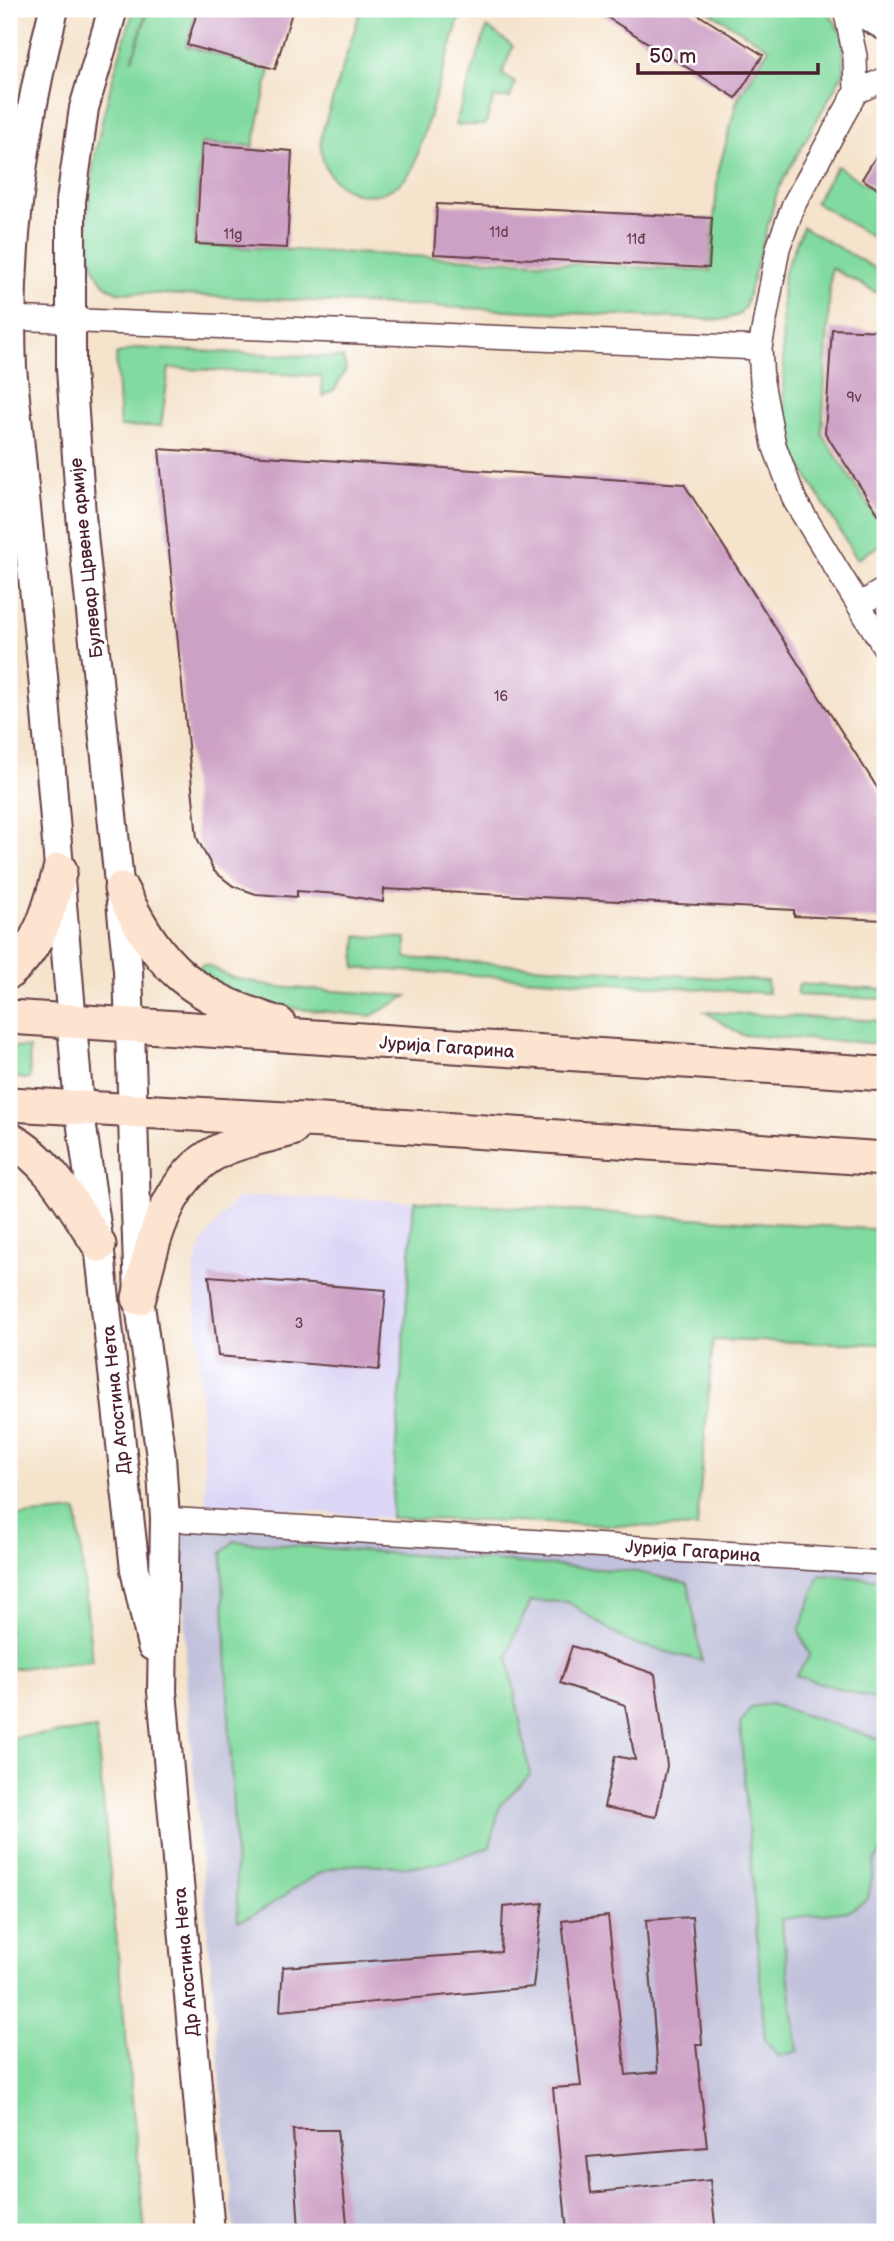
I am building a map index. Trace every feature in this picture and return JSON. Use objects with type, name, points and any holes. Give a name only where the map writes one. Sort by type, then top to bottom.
[{"type":"main road","points":[[9,972],[27,954],[42,928],[60,870]]},
{"type":"main road","points":[[121,889],[164,961],[190,985],[238,1010],[324,1039]]},
{"type":"main road","name":"Јурија Гагарина","points":[[9,1017],[885,1074]]},
{"type":"main road","points":[[9,1104],[323,1121],[885,1159]]},
{"type":"main road","points":[[139,1298],[161,1221],[178,1187],[194,1168],[221,1150],[323,1121]]},
{"type":"main road","points":[[9,1139],[36,1158],[53,1177],[99,1245]]},
{"type":"street","points":[[54,9],[37,76],[17,204],[10,318],[12,368],[60,870],[79,1107]]},
{"type":"street","name":"Булевар Црвене армије","points":[[113,9],[92,76],[78,138],[69,233],[69,321],[81,515],[121,889],[131,1026],[131,1110]]},
{"type":"street","points":[[845,9],[855,56],[856,92],[819,155],[788,218],[771,272],[761,348],[766,408],[782,471],[807,525],[885,648]]},
{"type":"street","points":[[855,9],[885,26]]},
{"type":"street","points":[[856,92],[885,79]]},
{"type":"street","points":[[10,318],[761,348]]},
{"type":"street","points":[[859,606],[885,589]]},
{"type":"street","name":"Др Агостина Нета","points":[[79,1107],[99,1245],[135,1570],[162,1691]]},
{"type":"street","name":"Др Агостина Нета","points":[[131,1110],[139,1298],[161,1457],[165,1519],[162,1691],[210,2232]]},
{"type":"street","name":"Јурија Гагарина","points":[[165,1519],[885,1563]]},
{"type":"shaded area","points":[[267,1196],[414,1201],[391,1518],[206,1503],[194,1266],[203,1241],[236,1199]]},
{"type":"shaded area","points":[[182,1521],[885,1563],[885,2232],[234,2232],[187,1696]]},
{"type":"green space","points":[[134,9],[147,9],[132,60],[149,9],[197,9],[186,46],[270,70],[253,146],[201,143],[194,245],[710,271],[718,173],[737,101],[769,48],[705,9],[827,9],[844,38],[844,72],[778,189],[745,307],[739,315],[722,320],[117,292],[98,275],[89,244],[89,204],[94,160],[104,113]]},
{"type":"green space","points":[[361,9],[462,9],[413,169],[399,184],[383,192],[367,195],[351,191],[338,183],[327,170],[322,153],[322,133]]},
{"type":"green space","points":[[487,27],[513,46],[502,74],[515,83],[510,98],[494,98],[485,125],[455,125]]},
{"type":"green space","points":[[837,166],[885,197],[885,245],[815,202]]},
{"type":"green space","points":[[803,227],[885,274],[885,297],[831,268],[822,434],[885,531],[885,542],[857,559],[795,456],[784,410],[784,273]]},
{"type":"green space","points":[[136,348],[343,358],[346,369],[335,389],[323,396],[321,376],[169,368],[161,426],[120,427],[116,355]]},
{"type":"green space","points":[[357,936],[406,938],[406,958],[767,981],[768,993],[355,968]]},
{"type":"green space","points":[[202,965],[208,965],[230,977],[277,987],[407,996],[371,1016],[298,1009],[252,1001],[194,974]]},
{"type":"green space","points":[[799,984],[885,990],[885,999],[797,995]]},
{"type":"green space","points":[[705,1012],[885,1021],[885,1044],[742,1035]]},
{"type":"green space","points":[[9,1047],[29,1048],[30,1079],[9,1077]]},
{"type":"green space","points":[[414,1201],[885,1230],[885,1344],[713,1340],[697,1528],[391,1518]]},
{"type":"green space","points":[[77,1511],[92,1661],[9,1669],[9,1517]]},
{"type":"green space","points":[[234,1541],[637,1572],[688,1583],[702,1661],[628,1642],[568,1602],[531,1601],[514,1636],[508,1656],[530,1775],[500,1805],[490,1847],[431,1865],[411,1867],[366,1864],[331,1869],[262,1910],[238,1921],[222,1553]]},
{"type":"green space","points":[[820,1575],[885,1580],[885,1702],[796,1676],[810,1655],[799,1631]]},
{"type":"green space","points":[[770,1704],[885,1741],[885,1845],[875,1861],[868,1899],[849,1911],[781,1919],[798,2051],[778,2056],[765,2039],[740,1724],[751,1707]]},
{"type":"green space","points":[[96,1729],[145,2232],[9,2232],[9,1738]]},
{"type":"building","points":[[198,9],[293,9],[275,69],[187,45]]},
{"type":"building","points":[[594,9],[689,9],[763,55],[736,98]]},
{"type":"building","points":[[885,142],[885,193],[862,179]]},
{"type":"building","points":[[202,144],[292,151],[287,248],[196,244]]},
{"type":"building","points":[[437,204],[712,218],[709,268],[434,254]]},
{"type":"building","points":[[832,329],[885,331],[881,417],[885,424],[885,524],[825,433]]},
{"type":"building","points":[[159,449],[684,484],[885,800],[884,920],[794,916],[794,910],[384,889],[383,902],[338,894],[297,891],[297,897],[256,894],[233,886],[214,871],[197,838]]},
{"type":"building","points":[[209,1276],[386,1290],[379,1370],[218,1356]]},
{"type":"building","points":[[572,1646],[655,1674],[667,1766],[656,1817],[604,1807],[615,1756],[635,1760],[625,1705],[560,1683]]},
{"type":"building","points":[[543,1903],[533,1987],[280,2011],[283,1967],[501,1952],[503,1907]]},
{"type":"building","points":[[608,1916],[626,2075],[658,2072],[646,1920],[692,1917],[702,2044],[696,2044],[707,2147],[587,2157],[591,2193],[710,2180],[716,2232],[567,2232],[553,2088],[581,2086],[562,1921]]},
{"type":"building","points":[[293,2130],[337,2130],[348,2232],[299,2232]]}]
